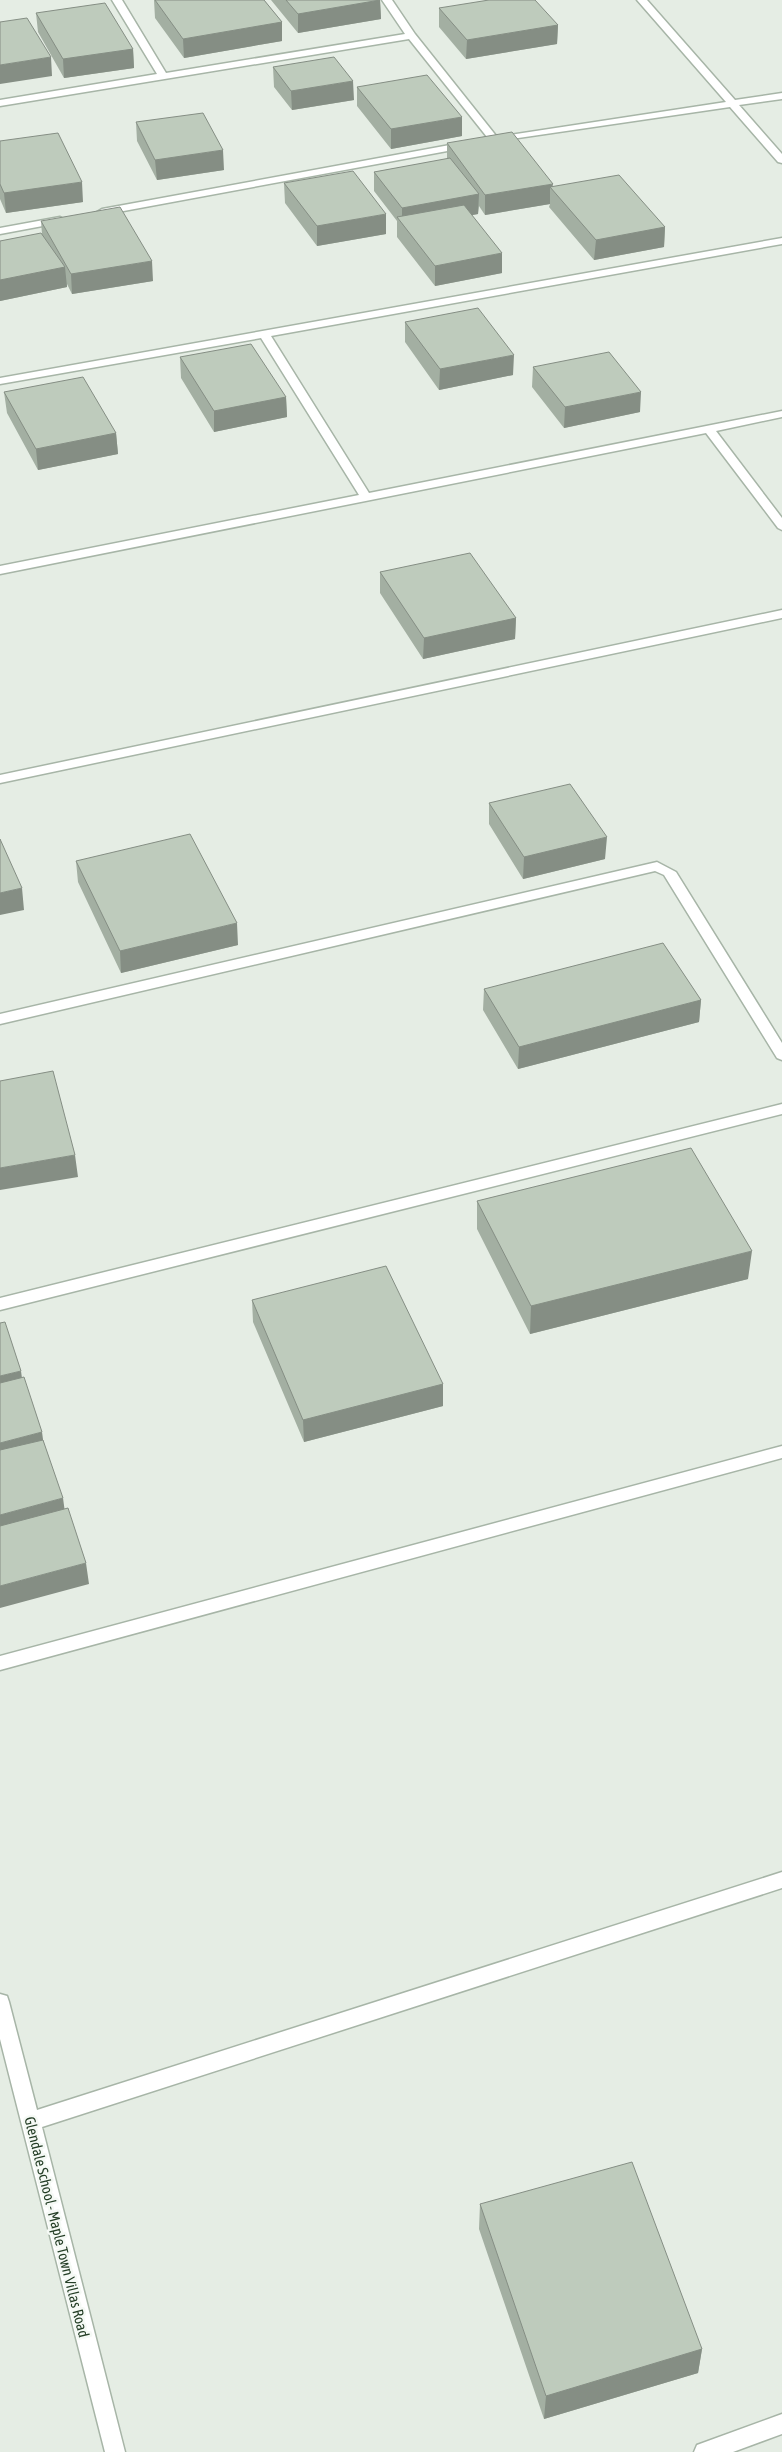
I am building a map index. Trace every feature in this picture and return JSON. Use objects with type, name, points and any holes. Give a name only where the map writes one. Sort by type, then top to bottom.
[{"type":"street","points":[[116,0],[163,76]]},
{"type":"street","points":[[387,0],[484,142]]},
{"type":"street","points":[[642,0],[782,160]]},
{"type":"street","points":[[0,102],[412,36]]},
{"type":"street","points":[[87,215],[484,142],[782,96]]},
{"type":"street","points":[[0,231],[68,219]]},
{"type":"street","points":[[0,381],[782,242]]},
{"type":"street","points":[[264,334],[365,496]]},
{"type":"street","points":[[0,570],[782,414]]},
{"type":"street","points":[[708,428],[782,526]]},
{"type":"street","points":[[0,779],[782,614]]},
{"type":"street","points":[[0,1018],[657,866],[669,872],[782,1055]]},
{"type":"street","points":[[0,1304],[782,1109]]},
{"type":"street","points":[[0,1663],[782,1452]]},
{"type":"street","points":[[29,2122],[782,1880]]},
{"type":"street","name":"Glendale School - Maple Town Villas Road","points":[[0,2002],[29,2122],[115,2452]]},
{"type":"street","points":[[704,2452],[782,2424]]},
{"type":"building","points":[[155,0],[264,0],[282,22],[183,39]]},
{"type":"building","points":[[286,0],[380,0],[298,14]]},
{"type":"building","points":[[489,0],[535,0],[558,25],[467,40],[439,8]]},
{"type":"building","points":[[105,3],[133,49],[63,59],[36,13]]},
{"type":"building","points":[[27,18],[51,57],[0,65],[0,22]]},
{"type":"building","points":[[334,57],[353,81],[291,91],[273,67]]},
{"type":"building","points":[[427,75],[462,117],[391,129],[357,87]]},
{"type":"building","points":[[203,113],[223,150],[155,160],[136,122]]},
{"type":"building","points":[[512,132],[553,184],[485,195],[447,143]]},
{"type":"building","points":[[58,133],[82,182],[4,193],[0,184],[0,141]]},
{"type":"building","points":[[450,158],[479,194],[402,208],[374,172]]},
{"type":"building","points":[[353,171],[386,214],[317,226],[284,183]]},
{"type":"building","points":[[619,175],[665,227],[596,240],[550,187]]},
{"type":"building","points":[[464,205],[502,253],[435,266],[397,217]]},
{"type":"building","points":[[120,207],[152,261],[71,274],[41,221]]},
{"type":"building","points":[[41,233],[65,267],[0,280],[0,241]]},
{"type":"building","points":[[478,308],[514,355],[440,369],[405,322]]},
{"type":"building","points":[[251,344],[286,397],[214,411],[180,357]]},
{"type":"building","points":[[609,352],[641,392],[565,407],[533,367]]},
{"type":"building","points":[[83,377],[116,433],[36,449],[4,392]]},
{"type":"building","points":[[470,553],[516,618],[424,638],[380,572]]},
{"type":"building","points":[[570,784],[607,837],[524,857],[489,803]]},
{"type":"building","points":[[190,834],[237,923],[120,951],[76,861]]},
{"type":"building","points":[[0,839],[22,888],[0,893]]},
{"type":"building","points":[[663,943],[701,1000],[519,1047],[484,989]]},
{"type":"building","points":[[53,1071],[75,1155],[0,1168],[0,1081]]},
{"type":"building","points":[[691,1148],[752,1251],[531,1306],[477,1201]]},
{"type":"building","points":[[386,1266],[443,1384],[303,1420],[252,1300]]},
{"type":"building","points":[[5,1322],[21,1371],[0,1376],[0,1323]]},
{"type":"building","points":[[24,1377],[42,1432],[0,1443],[0,1383]]},
{"type":"building","points":[[43,1440],[63,1498],[0,1515],[0,1450]]},
{"type":"building","points":[[68,1508],[86,1563],[0,1586],[0,1526]]},
{"type":"building","points":[[632,2162],[702,2349],[546,2396],[480,2204]]}]
